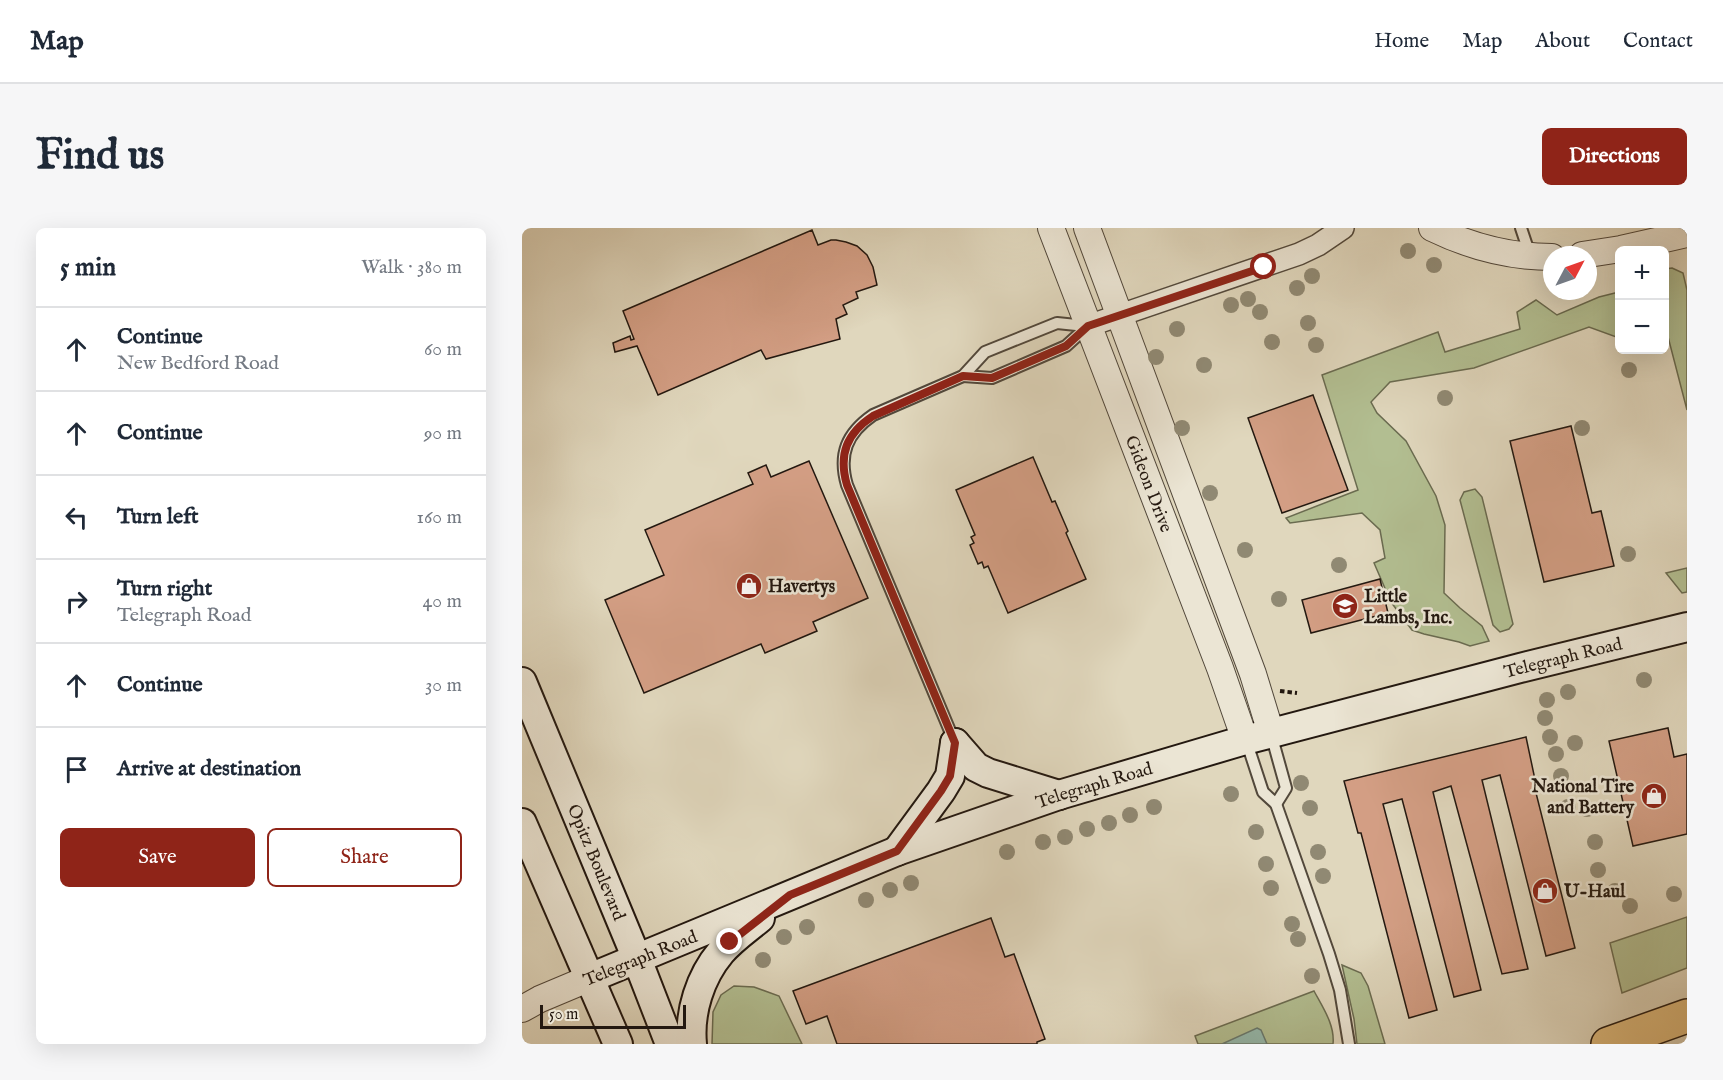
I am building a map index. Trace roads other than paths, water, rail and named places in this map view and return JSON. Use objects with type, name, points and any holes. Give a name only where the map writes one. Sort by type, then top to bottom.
[{"type":"highway","points":[[1608,1044],[1687,1016]]},
{"type":"highway","points":[[1675,1044],[1687,1039]]},
{"type":"main road","name":"Telegraph Road","points":[[590,978],[897,851],[1059,795],[1258,737],[1687,627]]},
{"type":"main road","name":"Opitz Boulevard","points":[[522,682],[638,959],[670,1044]]},
{"type":"main road","points":[[955,743],[976,767],[988,773],[1059,795]]},
{"type":"main road","points":[[897,851],[950,776],[955,743]]},
{"type":"main road","points":[[522,823],[618,1044]]},
{"type":"main road","points":[[692,1044],[691,1029],[697,997],[713,963],[730,942],[790,895]]},
{"type":"street","name":"Gideon Drive","points":[[1051,228],[1216,657],[1258,737]]},
{"type":"street","name":"Gideon Drive","points":[[1087,228],[1249,663],[1258,737]]},
{"type":"street","points":[[1088,326],[1299,254],[1318,245],[1343,228]]},
{"type":"street","points":[[1432,228],[1469,243],[1505,252],[1541,256]]},
{"type":"street","points":[[1597,253],[1687,234]]},
{"type":"street","name":"Telegraph Road","points":[[522,1009],[590,978]]},
{"type":"lane","points":[[1521,228],[1541,256]]},
{"type":"lane","points":[[955,743],[847,485],[843,472],[843,457],[849,439],[860,424],[963,376],[985,352],[1057,323],[1088,326]]},
{"type":"lane","points":[[963,376],[992,378],[1066,346],[1088,326]]},
{"type":"lane","points":[[1258,737],[1263,792],[1276,804],[1329,954],[1340,990],[1349,1044]]},
{"type":"lane","points":[[1258,737],[1286,788],[1276,804]]},
{"type":"water","points":[[1257,1028],[1261,1030],[1267,1044],[1222,1044]]},
{"type":"place","name":"Havertys","points":[[749,586]]},
{"type":"place","name":"Little Lambs, Inc.","points":[[1345,606]]},
{"type":"place","name":"National Tire and Battery","points":[[1654,796]]},
{"type":"place","name":"U-Haul","points":[[1545,891]]}]
